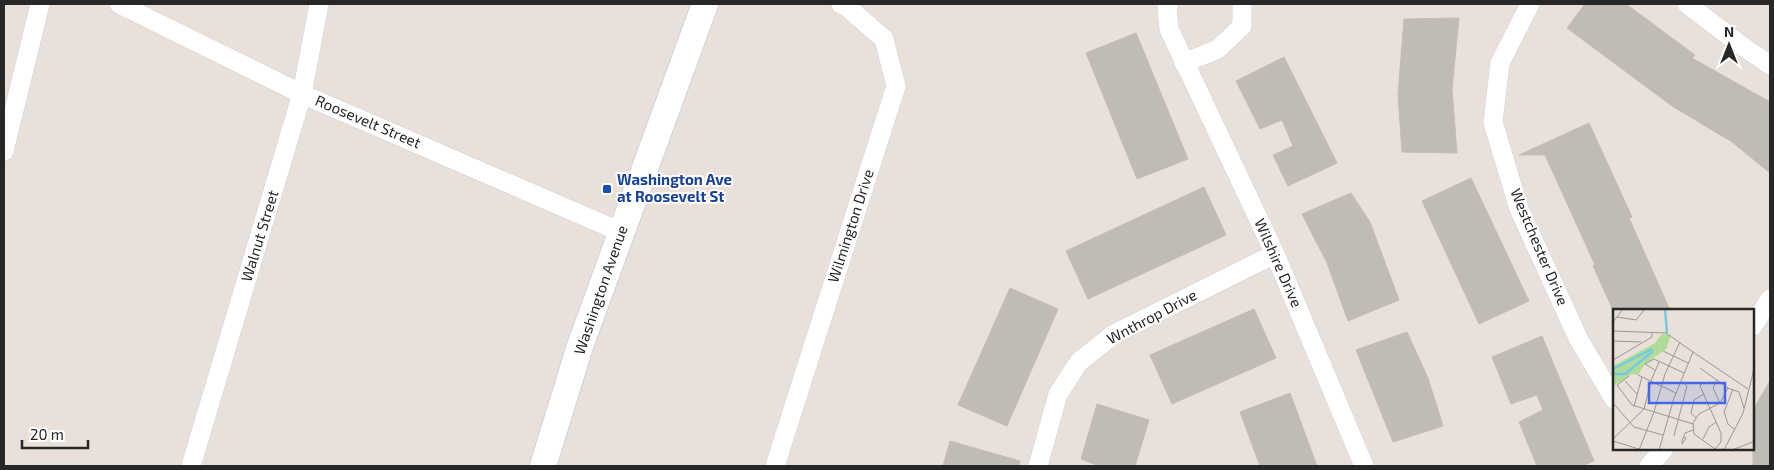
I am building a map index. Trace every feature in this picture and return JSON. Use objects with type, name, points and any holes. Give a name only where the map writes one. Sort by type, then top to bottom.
[{"type":"main road","name":"Washington Avenue","points":[[543,466],[580,346],[706,4]]},
{"type":"street","points":[[4,151],[40,4]]},
{"type":"street","name":"Roosevelt Street","points":[[119,4],[302,94],[621,232]]},
{"type":"street","name":"Walnut Street","points":[[191,466],[302,94],[319,4]]},
{"type":"street","name":"Wilmington Drive","points":[[775,466],[896,86],[884,38],[846,6],[840,4]]},
{"type":"street","name":"Wilshire Drive","points":[[1168,4],[1169,29],[1275,254],[1364,466]]},
{"type":"street","points":[[1184,64],[1218,49],[1242,26],[1242,4]]},
{"type":"street","name":"Westchester Drive","points":[[1530,4],[1500,63],[1493,122],[1520,209],[1579,340],[1613,396]]},
{"type":"street","points":[[1687,4],[1770,65]]},
{"type":"street","name":"Wnthrop Drive","points":[[1038,466],[1058,394],[1079,362],[1114,334],[1275,254]]},
{"type":"street","points":[[1754,324],[1770,299]]},
{"type":"building","points":[[1585,4],[1626,4],[1695,55],[1692,58],[1770,102],[1770,173],[1732,142],[1672,106],[1567,28]]},
{"type":"building","points":[[1459,18],[1452,89],[1457,153],[1402,152],[1398,95],[1404,19]]},
{"type":"building","points":[[1136,33],[1188,159],[1137,179],[1086,53]]},
{"type":"building","points":[[1284,57],[1337,163],[1288,186],[1273,155],[1293,146],[1282,120],[1260,129],[1236,81]]},
{"type":"building","points":[[1589,123],[1632,217],[1629,218],[1670,309],[1613,310],[1593,266],[1595,265],[1545,155],[1519,155]]},
{"type":"building","points":[[1471,178],[1529,301],[1479,324],[1422,201]]},
{"type":"building","points":[[1204,187],[1226,235],[1088,299],[1066,251]]},
{"type":"building","points":[[1351,193],[1370,222],[1399,300],[1348,321],[1327,263],[1302,214]]},
{"type":"building","points":[[1010,288],[1058,309],[1007,426],[958,405]]},
{"type":"building","points":[[1254,309],[1276,358],[1172,404],[1150,355]]},
{"type":"building","points":[[1407,332],[1428,378],[1443,426],[1393,442],[1356,350]]},
{"type":"building","points":[[1542,336],[1594,461],[1582,466],[1537,466],[1519,422],[1543,410],[1537,395],[1511,404],[1492,357]]},
{"type":"building","points":[[1770,381],[1770,466],[1753,466],[1754,408]]},
{"type":"building","points":[[1290,393],[1317,466],[1260,466],[1240,412]]},
{"type":"building","points":[[1097,404],[1149,420],[1135,466],[1099,466],[1081,459]]},
{"type":"building","points":[[950,441],[1020,461],[1019,466],[943,466]]},
{"type":"place","name":"Washington Ave at Roosevelt St","points":[[607,189]]}]
